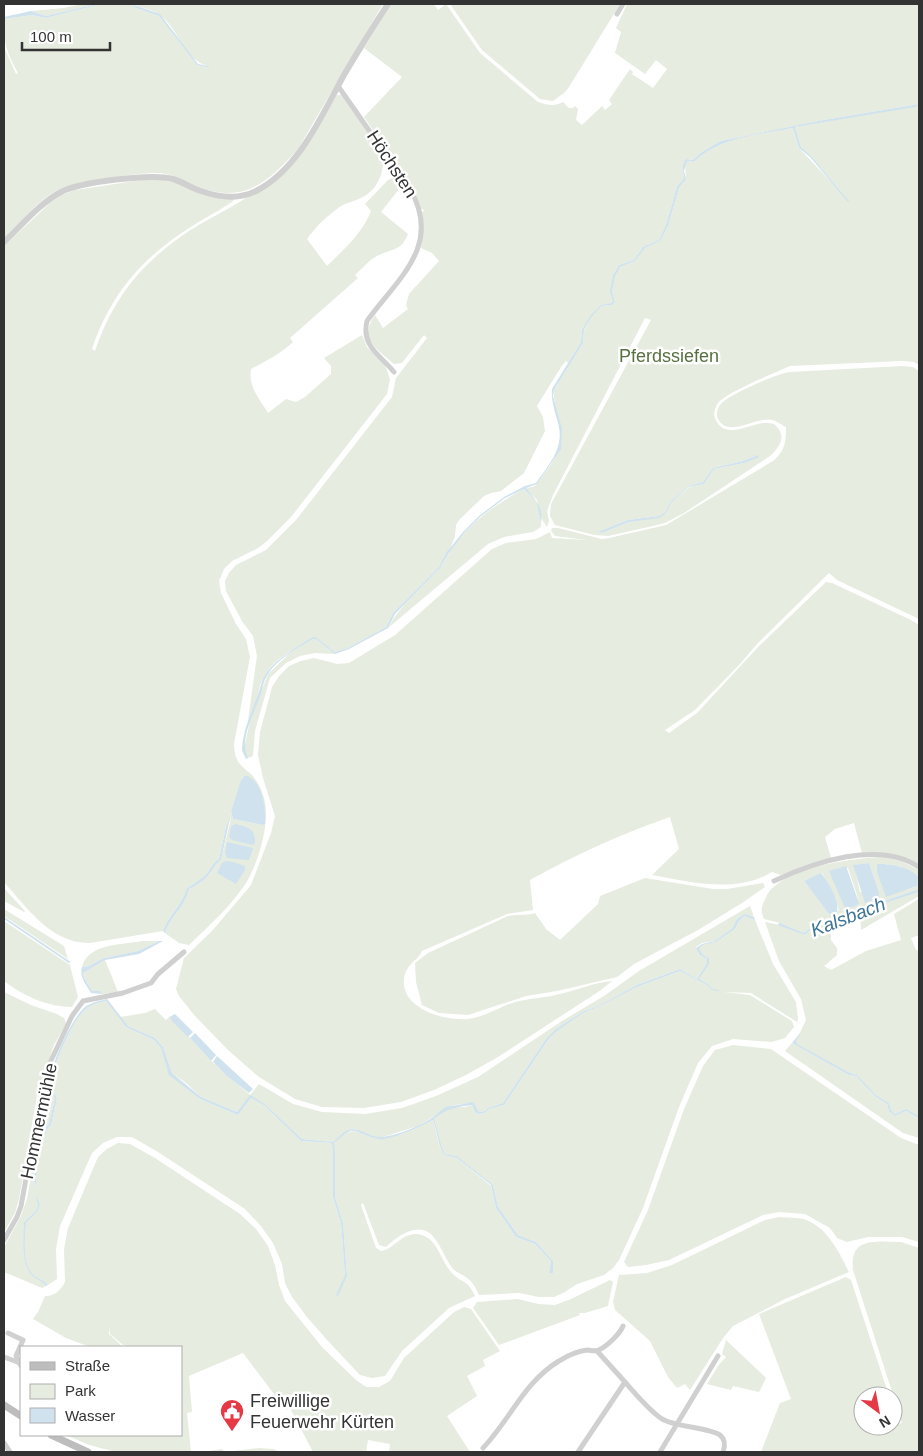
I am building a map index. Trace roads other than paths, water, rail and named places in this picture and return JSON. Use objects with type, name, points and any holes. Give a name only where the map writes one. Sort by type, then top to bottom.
[{"type":"main road","points":[[4,1405],[20,1415]]},
{"type":"main road","points":[[53,1436],[88,1452]]},
{"type":"street","points":[[4,242],[51,199],[62,192],[82,185],[134,178],[163,177],[224,197],[242,196],[257,191],[288,165],[304,148],[338,86],[388,4]]},
{"type":"street","points":[[617,14],[624,4]]},
{"type":"street","name":"Höchsten","points":[[338,86],[410,189],[420,214],[420,246],[398,283],[367,321],[366,327],[365,334],[369,345],[394,372]]},
{"type":"street","points":[[774,881],[813,865],[862,855],[884,855],[902,859],[919,867]]},
{"type":"street","name":"Hommermühle","points":[[4,1240],[21,1206],[47,1069],[72,1016],[83,1001],[123,993],[152,982],[158,974],[184,952]]},
{"type":"street","points":[[483,1448],[526,1390],[540,1375],[560,1360],[577,1352],[597,1351],[621,1331],[623,1326]]},
{"type":"street","points":[[8,1333],[23,1340],[20,1346]]},
{"type":"street","points":[[20,1347],[16,1356],[20,1362]]},
{"type":"street","points":[[597,1351],[624,1382],[662,1420],[718,1434],[724,1440],[723,1452]]},
{"type":"street","points":[[660,1452],[718,1356]]},
{"type":"street","points":[[4,1357],[20,1364]]},
{"type":"street","points":[[578,1452],[624,1382]]},
{"type":"street","points":[[4,1443],[10,1452]]},
{"type":"water","points":[[101,4],[46,18],[32,15],[4,19],[4,17],[31,11],[46,16]]},
{"type":"water","points":[[131,4],[160,14],[198,64],[210,68],[197,65],[159,16],[136,8]]},
{"type":"water","points":[[919,104],[915,107],[795,127],[801,147],[811,156],[848,202],[810,157],[799,148],[793,128],[727,142],[715,147],[694,162],[687,161],[684,171],[686,179],[679,188],[668,226],[660,241],[645,248],[635,261],[620,267],[615,276],[612,291],[615,302],[612,305],[602,306],[592,316],[584,330],[583,343],[554,390],[553,396],[562,429],[561,449],[537,484],[526,488],[535,500],[524,489],[505,498],[480,517],[464,533],[440,568],[395,614],[388,628],[349,649],[335,654],[316,639],[313,639],[282,659],[272,668],[264,682],[246,735],[245,743],[248,758],[246,759],[242,749],[248,722],[263,678],[277,662],[288,653],[313,637],[317,638],[335,652],[348,648],[386,627],[393,613],[439,567],[447,552],[479,516],[504,497],[525,486],[536,483],[551,462],[558,448],[560,432],[553,402],[552,389],[581,342],[582,330],[591,315],[601,305],[613,301],[610,291],[613,275],[619,265],[634,260],[643,247],[659,240],[666,225],[677,187],[684,178],[683,166],[684,161],[686,159],[693,160],[702,152],[721,141],[818,121]]},
{"type":"water","points":[[758,455],[759,457],[744,463],[714,469],[704,484],[689,487],[671,503],[666,513],[659,518],[629,522],[602,533],[598,532],[628,520],[659,516],[665,512],[670,502],[689,486],[703,482],[713,468],[743,461]]},
{"type":"water","points":[[536,502],[540,508],[541,523]]},
{"type":"water","points":[[245,775],[251,778],[260,789],[264,803],[265,824],[263,825],[233,819],[231,811],[241,780]]},
{"type":"water","points":[[230,818],[221,860],[205,878],[189,889],[184,902],[165,933],[163,931],[187,888],[203,877],[219,859],[226,827]]},
{"type":"water","points":[[235,824],[247,827],[252,831],[255,838],[253,845],[232,840],[229,837],[231,827]]},
{"type":"water","points":[[227,842],[253,848],[249,860],[227,858],[225,853]]},
{"type":"water","points":[[226,861],[245,866],[245,870],[236,884],[217,873],[222,863]]},
{"type":"water","points":[[869,863],[879,897],[865,903],[853,865]]},
{"type":"water","points":[[877,864],[893,865],[909,870],[918,877],[917,886],[886,897],[877,872]]},
{"type":"water","points":[[846,866],[859,903],[856,906],[845,908],[829,871]]},
{"type":"water","points":[[821,873],[830,886],[837,903],[837,912],[831,914],[828,913],[804,881]]},
{"type":"water","points":[[919,889],[919,892],[815,926],[805,935],[778,925],[780,923],[804,933],[814,925]]},
{"type":"water","points":[[744,914],[754,917],[755,920],[744,916],[735,929],[716,942],[699,948],[702,954],[709,958],[709,964],[699,979],[719,991],[712,990],[707,985],[680,971],[637,987],[600,1006],[583,1013],[556,1032],[548,1040],[504,1105],[478,1114],[472,1105],[456,1107],[443,1112],[434,1119],[445,1154],[457,1156],[493,1185],[498,1207],[518,1235],[536,1242],[553,1261],[553,1273],[549,1273],[551,1261],[535,1244],[516,1237],[496,1208],[491,1185],[457,1158],[444,1155],[433,1120],[409,1131],[384,1139],[350,1131],[334,1143],[335,1197],[343,1223],[347,1276],[338,1296],[336,1295],[345,1275],[341,1223],[333,1197],[332,1143],[301,1141],[265,1106],[251,1098],[238,1115],[200,1099],[169,1075],[161,1048],[154,1040],[126,1027],[106,1001],[90,1006],[80,1015],[68,1034],[58,1058],[52,1080],[52,1090],[57,1098],[51,1125],[47,1129],[38,1161],[35,1191],[38,1157],[55,1098],[49,1084],[53,1067],[62,1043],[74,1021],[85,1007],[93,1003],[107,999],[128,1026],[155,1038],[163,1047],[172,1073],[201,1097],[237,1112],[250,1095],[266,1105],[302,1139],[333,1142],[344,1132],[352,1129],[381,1137],[401,1133],[421,1124],[447,1107],[470,1102],[474,1103],[479,1112],[503,1103],[546,1039],[555,1030],[582,1012],[600,1005],[637,985],[680,969],[697,979],[707,963],[707,959],[700,955],[696,948],[702,944],[715,941],[733,928],[737,919]]},
{"type":"water","points":[[163,941],[139,954],[105,960],[83,973],[92,991],[100,991],[102,994],[91,993],[82,977],[82,967],[89,966],[104,958],[138,951]]},
{"type":"water","points":[[175,1014],[193,1032],[188,1037],[172,1021],[170,1017]]},
{"type":"water","points":[[801,1032],[796,1041],[797,1044],[857,1075],[876,1095],[889,1103],[891,1110],[895,1114],[906,1109],[919,1116],[919,1118],[906,1111],[895,1116],[889,1111],[887,1104],[875,1096],[856,1076],[849,1075],[792,1043]]},
{"type":"water","points":[[195,1033],[216,1055],[211,1061],[190,1038]]},
{"type":"water","points":[[217,1056],[253,1089],[249,1093],[213,1062]]},
{"type":"water","points":[[35,1193],[40,1205],[37,1212],[26,1223],[25,1255],[32,1273],[48,1285],[46,1286],[30,1273],[24,1255],[24,1222],[36,1211],[38,1205]]},
{"type":"waterway","points":[[4,918],[69,962]]},
{"type":"place","name":"Freiwillige Feuerwehr Kürten","points":[[232,1432]]},
{"type":"park label","name":"Pferdssiefen","points":[[669,356]]},
{"type":"water label","name":"Kalsbach","points":[[848,917]]}]
